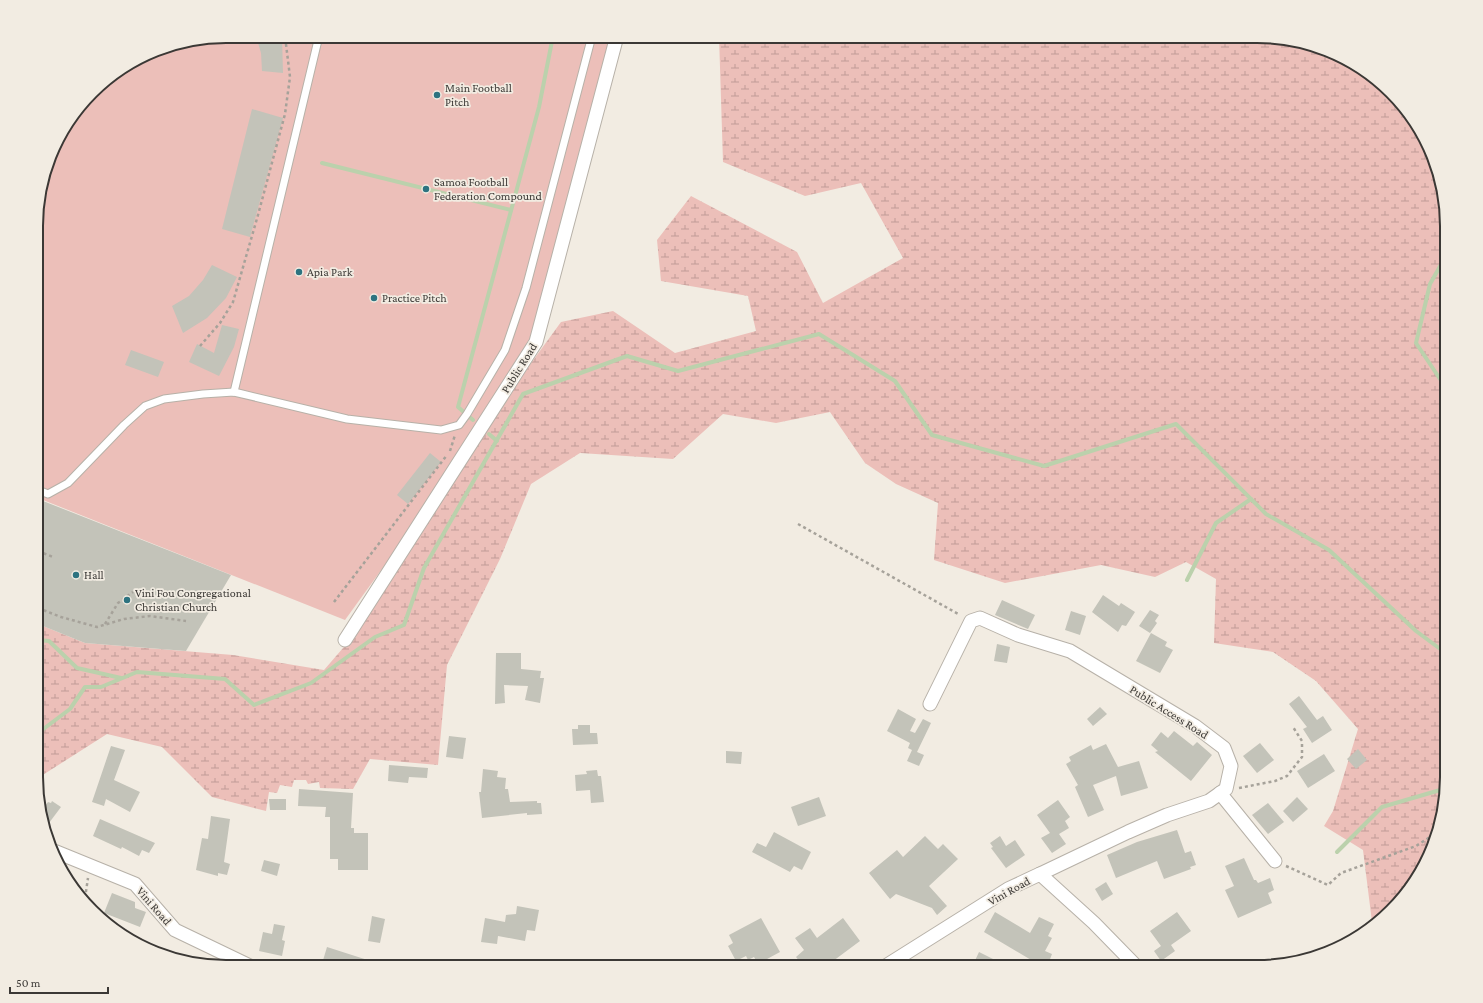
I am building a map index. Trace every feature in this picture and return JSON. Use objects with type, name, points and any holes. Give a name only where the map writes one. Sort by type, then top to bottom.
[{"type":"street","name":"Public Road","points":[[345,640],[536,342],[615,43]]},
{"type":"street","name":"Public Access Road","points":[[971,620],[980,618],[1018,635],[1070,651],[1195,726],[1224,748],[1231,766],[1223,791]]},
{"type":"street","points":[[930,704],[971,620]]},
{"type":"street","points":[[1040,874],[1128,832],[1208,801],[1223,791],[1275,861]]},
{"type":"street","name":"Vini Road","points":[[60,853],[135,884],[175,930],[237,960]]},
{"type":"street","name":"Vini Road","points":[[895,960],[1008,889],[1040,874],[1094,923],[1131,960]]},
{"type":"lane","points":[[234,392],[317,43]]},
{"type":"lane","points":[[43,492],[48,494],[68,483],[124,425],[145,406],[164,399],[234,392],[347,418],[441,430],[463,420],[505,350],[526,288],[590,43]]},
{"type":"path","points":[[200,346],[220,323],[233,302],[258,215],[285,114],[290,77],[286,43]]},
{"type":"path","points":[[334,602],[450,451],[463,420]]},
{"type":"path","points":[[798,524],[971,620]]},
{"type":"path","points":[[43,553],[53,557]]},
{"type":"path","points":[[105,624],[118,603],[133,592]]},
{"type":"path","points":[[43,610],[62,618],[97,627],[124,619],[150,616],[186,621]]},
{"type":"path","points":[[1223,791],[1275,781],[1287,776],[1302,757],[1302,741],[1293,726]]},
{"type":"path","points":[[1275,861],[1328,885],[1341,873],[1416,846],[1429,837]]},
{"type":"path","points":[[86,894],[89,865]]},
{"type":"green space","name":"Apia Park","points":[[214,43],[614,43],[543,341],[474,442],[345,620],[43,500],[43,214],[49,179],[62,145],[81,115],[105,89],[125,74],[145,62],[179,49]]},
{"type":"green space","points":[[719,43],[1269,43],[1304,49],[1338,62],[1368,81],[1394,105],[1409,125],[1426,156],[1434,179],[1440,214],[1440,789],[1434,824],[1421,858],[1402,888],[1378,914],[1372,919],[1363,850],[1324,826],[1333,811],[1358,729],[1316,681],[1273,652],[1214,643],[1216,579],[1186,562],[1155,577],[1101,565],[1005,583],[934,560],[938,503],[896,484],[865,463],[830,412],[776,423],[723,414],[673,459],[580,453],[531,484],[500,559],[447,665],[438,765],[370,759],[353,789],[320,788],[319,782],[308,784],[306,780],[294,780],[292,787],[280,785],[277,793],[269,792],[266,811],[212,797],[162,747],[107,734],[43,775],[43,626],[85,643],[233,655],[324,670],[356,633],[445,481],[561,322],[613,311],[675,353],[756,331],[748,296],[661,281],[657,240],[691,196],[797,252],[823,303],[903,258],[861,183],[805,196],[723,162]]},
{"type":"building","points":[[258,43],[282,43],[283,73],[262,71],[261,53]]},
{"type":"building","points":[[252,109],[283,118],[250,237],[222,229]]},
{"type":"building","points":[[212,265],[237,277],[226,298],[207,318],[183,333],[172,306],[189,296],[203,280]]},
{"type":"building","points":[[222,325],[239,329],[234,347],[219,376],[189,362],[197,344],[214,353]]},
{"type":"building","points":[[131,350],[164,362],[158,377],[125,365]]},
{"type":"building","points":[[430,453],[441,462],[408,504],[397,495]]},
{"type":"building","name":"Vini Fou Congregational Christian Church","points":[[43,501],[231,575],[186,651],[85,643],[43,626]]},
{"type":"building","points":[[1103,595],[1119,606],[1121,603],[1135,612],[1126,626],[1122,625],[1118,632],[1092,612]]},
{"type":"building","points":[[1002,600],[1035,615],[1028,629],[995,615]]},
{"type":"building","points":[[1150,610],[1159,615],[1155,621],[1157,623],[1150,633],[1139,626]]},
{"type":"building","points":[[1071,611],[1086,616],[1080,635],[1065,630]]},
{"type":"building","points":[[1151,633],[1167,642],[1165,646],[1173,650],[1160,673],[1136,661]]},
{"type":"building","points":[[997,644],[1010,647],[1007,663],[994,661]]},
{"type":"building","points":[[496,653],[521,653],[521,669],[541,671],[540,678],[544,678],[540,703],[525,700],[528,686],[504,685],[505,703],[495,704]]},
{"type":"building","points":[[1299,696],[1317,720],[1323,716],[1332,730],[1312,743],[1303,729],[1307,727],[1289,704]]},
{"type":"building","points":[[1100,707],[1107,714],[1093,726],[1087,719]]},
{"type":"building","points":[[898,709],[916,719],[910,731],[915,733],[923,719],[931,723],[917,752],[924,755],[919,766],[907,761],[912,750],[908,748],[910,743],[887,731]]},
{"type":"building","points":[[578,725],[590,725],[590,733],[597,733],[598,744],[573,745],[572,729],[578,729]]},
{"type":"building","points":[[1174,731],[1193,746],[1197,742],[1212,755],[1191,781],[1155,752],[1158,751],[1151,745],[1161,732],[1168,738]]},
{"type":"building","points":[[449,736],[466,738],[463,759],[446,757]]},
{"type":"building","points":[[1260,743],[1274,760],[1257,773],[1243,756]]},
{"type":"building","points":[[1106,744],[1118,767],[1139,761],[1148,788],[1121,796],[1116,776],[1093,785],[1104,810],[1088,817],[1075,787],[1078,785],[1066,764],[1071,761],[1069,757],[1091,745],[1093,750]]},
{"type":"building","points":[[111,746],[125,750],[114,780],[140,792],[130,812],[106,799],[104,806],[92,802]]},
{"type":"building","points":[[1358,749],[1367,760],[1356,769],[1347,759]]},
{"type":"building","points":[[726,751],[742,752],[741,764],[726,763]]},
{"type":"building","points":[[1324,754],[1335,771],[1308,788],[1297,771]]},
{"type":"building","points":[[389,765],[428,768],[427,778],[409,777],[408,783],[388,781]]},
{"type":"building","points":[[483,769],[498,771],[497,777],[506,778],[505,789],[508,789],[510,802],[537,801],[537,803],[541,803],[542,814],[527,815],[527,813],[482,818],[479,792],[481,792]]},
{"type":"building","points":[[597,770],[598,776],[601,776],[604,802],[591,803],[590,790],[576,791],[575,775],[587,774],[586,771]]},
{"type":"building","points":[[299,789],[353,793],[351,828],[354,828],[354,833],[368,833],[368,870],[338,870],[338,859],[330,859],[330,817],[325,817],[326,807],[298,806]]},
{"type":"building","points":[[819,797],[826,816],[798,826],[791,807]]},
{"type":"building","points":[[1297,797],[1308,809],[1293,822],[1283,811]]},
{"type":"building","points":[[269,799],[286,799],[286,810],[270,810]]},
{"type":"building","points":[[1058,800],[1070,817],[1065,821],[1069,828],[1059,834],[1066,844],[1052,853],[1041,838],[1050,833],[1037,815]]},
{"type":"building","points":[[52,801],[61,807],[49,823],[46,805],[48,802],[51,803]]},
{"type":"building","points":[[1268,803],[1284,822],[1268,834],[1252,815]]},
{"type":"building","points":[[211,816],[230,819],[224,862],[230,864],[227,875],[218,873],[218,876],[196,870],[202,838],[208,839]]},
{"type":"building","points":[[100,819],[155,843],[149,853],[142,850],[139,856],[122,847],[121,849],[93,836]]},
{"type":"building","points":[[1177,830],[1185,853],[1191,851],[1196,865],[1190,867],[1191,869],[1164,879],[1157,861],[1116,878],[1107,855],[1137,842]]},
{"type":"building","points":[[774,832],[811,852],[802,870],[794,866],[790,872],[752,852],[757,843],[766,847]]},
{"type":"building","points":[[925,836],[938,849],[943,844],[958,859],[929,886],[947,906],[937,915],[932,908],[896,894],[890,899],[869,873],[897,850],[903,857]]},
{"type":"building","points":[[1000,836],[1006,846],[1015,840],[1025,855],[1006,868],[991,848],[993,847],[990,843]]},
{"type":"building","points":[[1244,858],[1254,880],[1258,883],[1270,878],[1274,890],[1268,893],[1272,903],[1238,918],[1225,890],[1234,886],[1225,866]]},
{"type":"building","points":[[264,860],[280,864],[277,876],[261,871]]},
{"type":"building","points":[[1106,882],[1113,894],[1102,901],[1095,889]]},
{"type":"building","points":[[112,893],[135,902],[135,908],[146,912],[140,927],[104,913]]},
{"type":"building","points":[[517,906],[539,910],[535,931],[527,930],[525,941],[498,936],[497,944],[481,942],[485,918],[505,922],[506,915],[516,914]]},
{"type":"building","points":[[995,912],[1030,933],[1039,917],[1054,924],[1048,936],[1052,938],[1045,951],[1052,954],[1050,960],[1031,960],[984,932]]},
{"type":"building","points":[[1177,912],[1191,931],[1171,945],[1175,951],[1160,960],[1154,951],[1161,946],[1150,931]]},
{"type":"building","points":[[372,916],[385,919],[380,943],[368,941]]},
{"type":"building","points":[[761,918],[780,952],[765,960],[756,960],[754,957],[748,960],[746,956],[735,960],[728,946],[733,943],[729,935]]},
{"type":"building","points":[[843,918],[860,941],[834,960],[798,960],[796,957],[804,950],[795,938],[810,928],[817,938]]},
{"type":"building","points":[[274,924],[285,926],[282,940],[285,941],[282,956],[259,951],[263,932],[272,934]]},
{"type":"building","points":[[327,947],[368,960],[323,960]]},
{"type":"building","points":[[979,952],[995,960],[975,960]]},
{"type":"waterway","points":[[473,420],[458,407],[539,107],[552,43]]},
{"type":"waterway","points":[[322,163],[511,210]]},
{"type":"waterway","points":[[1440,266],[1430,284],[1416,343],[1440,379]]},
{"type":"waterway","points":[[43,729],[70,709],[85,687],[101,687],[137,672],[225,679],[254,705],[311,683],[375,637],[404,625],[424,568],[523,394],[627,356],[678,371],[819,334],[895,381],[932,435],[1044,466],[1176,424],[1266,514],[1329,550],[1416,631],[1440,649]]},
{"type":"waterway","points":[[489,434],[497,441]]},
{"type":"waterway","points":[[1187,580],[1216,523],[1251,499]]},
{"type":"waterway","points":[[43,640],[49,641],[77,668],[121,678]]},
{"type":"waterway","points":[[1337,852],[1382,807],[1440,790]]},
{"type":"place","name":"Main Football Pitch","points":[[437,95]]},
{"type":"place","name":"Samoa Football Federation Compound","points":[[426,189]]},
{"type":"place","name":"Apia Park","points":[[299,272]]},
{"type":"place","name":"Practice Pitch","points":[[374,298]]},
{"type":"place","name":"Hall","points":[[76,575]]},
{"type":"place","name":"Vini Fou Congregational Christian Church","points":[[127,600]]}]
